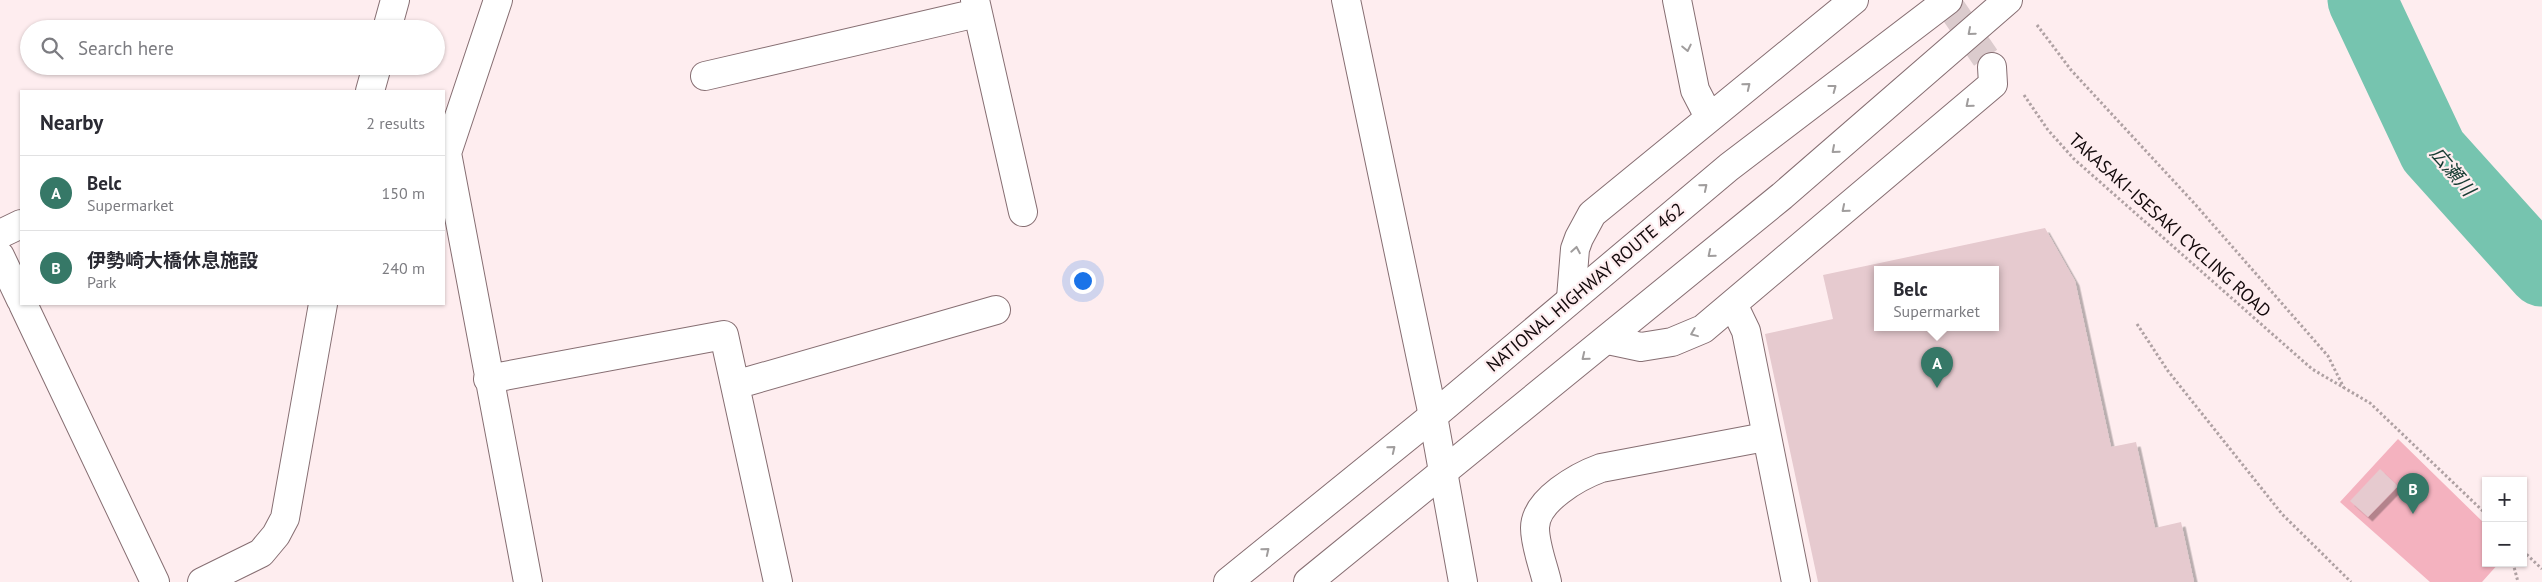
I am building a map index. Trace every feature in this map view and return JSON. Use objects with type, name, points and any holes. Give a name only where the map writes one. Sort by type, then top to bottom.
[{"type":"main road","points":[[389,20],[395,0]]},
{"type":"main road","points":[[498,0],[446,153],[528,582]]},
{"type":"main road","points":[[1346,0],[1432,416],[1462,582]]},
{"type":"main road","points":[[1677,0],[1695,90],[1709,117]]},
{"type":"main road","points":[[1572,298],[1576,249],[1579,238],[1592,214],[1854,0]]},
{"type":"main road","name":"NATIONAL HIGHWAY ROUTE 462","points":[[1228,582],[1432,416],[1730,167],[1948,0]]},
{"type":"main road","points":[[1308,582],[1608,340],[1782,196],[2008,0]]},
{"type":"main road","points":[[705,76],[976,6],[1023,212]]},
{"type":"main road","points":[[1608,340],[1641,347],[1672,342],[1703,329],[1993,84],[1992,67]]},
{"type":"main road","points":[[370,90],[374,75]]},
{"type":"main road","points":[[0,234],[20,224]]},
{"type":"main road","points":[[0,256],[20,298]]},
{"type":"main road","points":[[1733,304],[1746,331],[1765,437],[1796,582]]},
{"type":"main road","points":[[23,305],[155,582]]},
{"type":"main road","points":[[202,582],[262,553],[276,535],[285,518],[323,305]]},
{"type":"main road","points":[[735,385],[996,310]]},
{"type":"main road","points":[[488,379],[724,335],[778,582]]},
{"type":"main road","points":[[1546,582],[1535,528],[1538,516],[1548,501],[1582,475],[1601,468],[1765,437]]},
{"type":"path","name":"TAKASAKI-ISESAKI CYCLING ROAD","points":[[2037,25],[2071,70],[2194,203],[2328,356],[2345,389]]},
{"type":"path","name":"TAKASAKI-ISESAKI CYCLING ROAD","points":[[2020,88],[2048,130],[2074,158],[2312,369],[2370,403],[2482,510]]},
{"type":"path","points":[[2137,324],[2168,370],[2282,514],[2351,582]]},
{"type":"path","points":[[2527,555],[2542,569]]},
{"type":"path","points":[[2514,567],[2518,582]]},
{"type":"shaded area","points":[[2398,439],[2482,521],[2482,567],[2495,567],[2482,582],[2430,582],[2340,502]]},
{"type":"building","points":[[2045,228],[2075,281],[2111,447],[2136,442],[2155,528],[2181,522],[2194,582],[1818,582],[1765,334],[1833,319],[1823,275]]},
{"type":"building","points":[[2380,469],[2398,486],[2368,517],[2350,501]]},
{"type":"waterway","name":"広瀬川","points":[[2362,0],[2433,151],[2542,272]]},
{"type":"tunnel","points":[[1946,0],[1992,67]]},
{"type":"place","name":"Belc","points":[[1937,388]]},
{"type":"place","name":"伊勢崎大橋休息施設","points":[[2413,514]]}]
